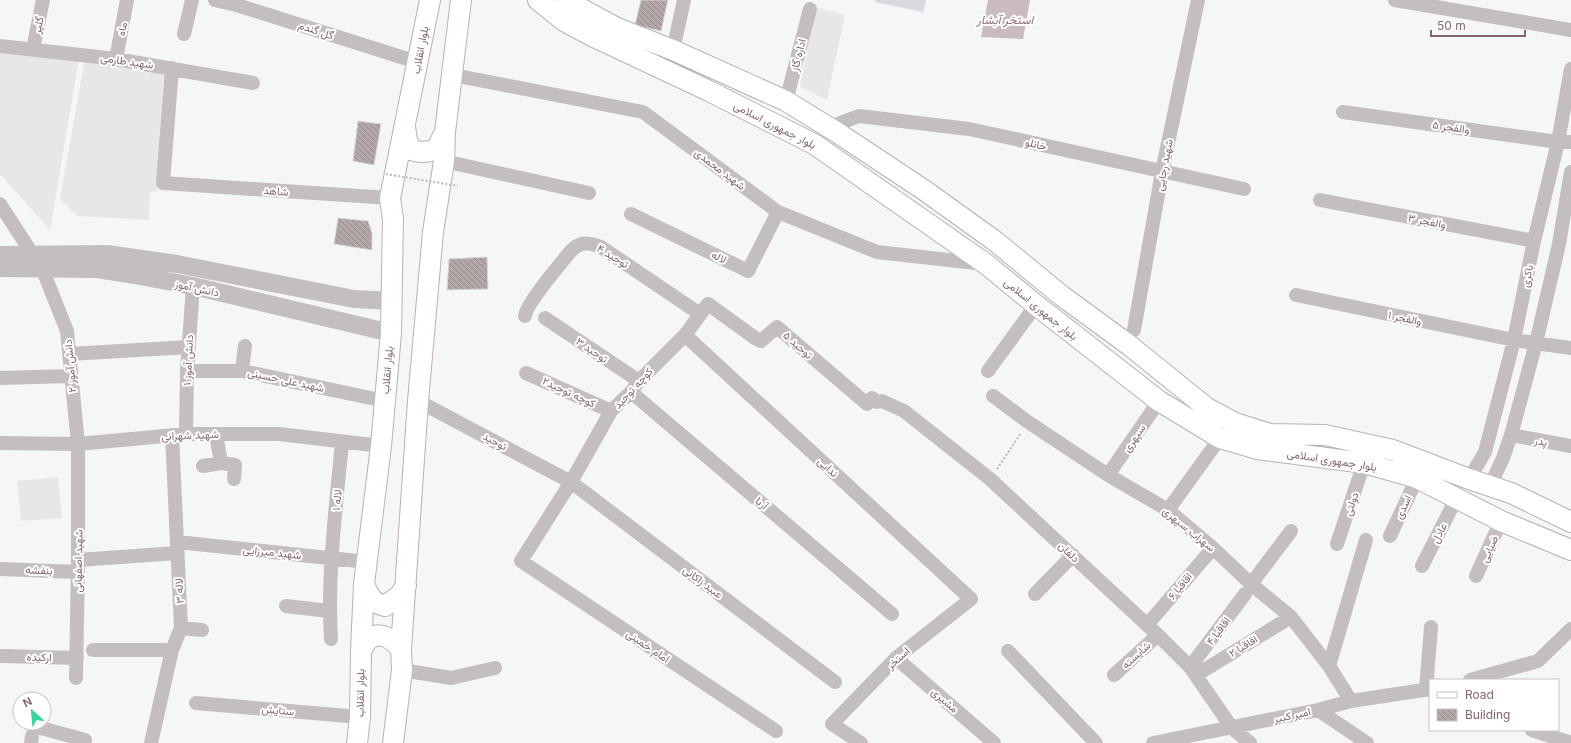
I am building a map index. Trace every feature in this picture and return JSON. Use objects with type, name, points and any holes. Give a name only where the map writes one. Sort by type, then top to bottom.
[{"type":"main road","name":"بلوار انقلاب","points":[[358,743],[364,584],[381,446],[391,333],[393,219],[390,198],[430,0]]},
{"type":"main road","points":[[393,743],[402,670],[401,649],[418,401],[433,232],[444,161],[445,132],[461,0]]},
{"type":"main road","name":"بلوار جمهوری اسلامی","points":[[538,0],[564,21],[592,36],[707,90],[814,144],[986,264],[1042,310],[1159,401],[1220,438],[1257,450],[1364,463],[1417,478],[1501,522],[1571,550]]},
{"type":"main road","name":"بلوار جمهوری اسلامی","points":[[565,0],[617,28],[673,50],[786,101],[827,128],[838,133],[931,194],[995,241],[1062,296],[1129,345],[1207,408],[1235,423],[1270,434],[1325,436],[1393,450],[1469,479],[1511,493],[1571,522]]},
{"type":"main road","points":[[405,127],[407,140],[411,150],[417,152],[426,153],[436,150],[445,132]]},
{"type":"main road","points":[[1042,310],[1062,296]]},
{"type":"main road","points":[[1501,522],[1511,493]]},
{"type":"main road","points":[[364,584],[370,598],[378,604],[385,606],[399,596],[406,586]]},
{"type":"main road","points":[[361,651],[368,640],[376,636],[386,636],[394,641],[401,649]]},
{"type":"street","name":"گلپر","points":[[33,49],[43,0]]},
{"type":"street","name":"ماه","points":[[116,59],[127,0]]},
{"type":"street","points":[[184,34],[192,0]]},
{"type":"street","name":"گل گندم","points":[[215,0],[241,3],[417,62]]},
{"type":"street","points":[[673,50],[684,0]]},
{"type":"street","name":"شهید رجایی","points":[[1134,330],[1162,172],[1198,0]]},
{"type":"street","points":[[1395,0],[1571,30]]},
{"type":"street","name":"اداره گاز","points":[[786,101],[810,9]]},
{"type":"street","name":"شهید طارمی","points":[[0,46],[116,59],[253,83]]},
{"type":"street","name":"شاهد","points":[[172,68],[163,183],[390,198]]},
{"type":"street","name":"باکری","points":[[1469,479],[1485,452],[1514,340],[1534,241],[1565,142],[1571,69]]},
{"type":"street","name":"شهید محمدی","points":[[453,74],[643,112],[778,212],[877,252],[986,264]]},
{"type":"street","name":"والفجر ۵","points":[[1343,112],[1565,142]]},
{"type":"street","name":"خانلو","points":[[827,128],[859,116],[970,129],[1244,189]]},
{"type":"street","points":[[444,161],[589,193]]},
{"type":"street","points":[[1490,486],[1503,458],[1511,435],[1565,245],[1571,172]]},
{"type":"street","name":"والفجر ۳","points":[[1320,200],[1534,241]]},
{"type":"street","name":"دانش آموز ۲","points":[[0,204],[37,262],[67,331],[78,444]]},
{"type":"street","name":"لاله","points":[[630,214],[748,271],[778,212]]},
{"type":"street","name":"توحید ۴","points":[[525,316],[525,312],[532,302],[575,246],[590,243],[601,247],[704,309]]},
{"type":"street","name":"دانش آموز","points":[[0,268],[107,254],[177,264],[354,299],[392,301]]},
{"type":"street","name":"دانش آموز","points":[[0,255],[37,262],[135,275],[193,286],[391,333]]},
{"type":"street","name":"دانش آموز ۱","points":[[186,434],[187,371],[193,286]]},
{"type":"street","name":"والفجر ۱","points":[[1296,295],[1514,340],[1571,348]]},
{"type":"street","points":[[352,323],[360,314],[360,306],[354,299]]},
{"type":"street","name":"کوچه توحید","points":[[521,561],[571,482],[611,411],[685,335],[704,309]]},
{"type":"street","name":"توحید ۵","points":[[704,309],[762,341],[777,327],[867,404],[872,398],[877,402],[882,401]]},
{"type":"street","points":[[988,371],[1042,310]]},
{"type":"street","name":"توحید ۳","points":[[545,318],[635,387]]},
{"type":"street","name":"ندایی","points":[[685,335],[972,599]]},
{"type":"street","points":[[242,371],[245,346]]},
{"type":"street","points":[[69,354],[189,347]]},
{"type":"street","name":"شهید علی حسینی","points":[[187,371],[242,371],[384,401]]},
{"type":"street","name":"کوچه توحید۲","points":[[526,373],[611,411]]},
{"type":"street","points":[[0,378],[71,376]]},
{"type":"street","name":"آریا","points":[[635,387],[892,614]]},
{"type":"street","name":"سهراب سپهری","points":[[993,396],[1028,422],[1108,475],[1168,510],[1213,548],[1248,589],[1291,617],[1329,666],[1351,701]]},
{"type":"street","name":"توحید","points":[[418,401],[571,482]]},
{"type":"street","name":"دلفان","points":[[882,401],[904,410],[990,479],[1073,555],[1158,635],[1193,671],[1232,728],[1250,743]]},
{"type":"street","name":"سپهری","points":[[1108,475],[1159,401]]},
{"type":"street","name":"شهید شهرانی","points":[[0,443],[78,444],[186,434],[279,434],[381,446]]},
{"type":"street","points":[[216,434],[221,463]]},
{"type":"street","name":"لاله ۳","points":[[150,743],[172,650],[181,628],[172,435]]},
{"type":"street","name":"پدر","points":[[1511,435],[1571,446]]},
{"type":"street","points":[[1168,510],[1220,438]]},
{"type":"street","name":"لاله ۱","points":[[331,639],[330,612],[332,557],[342,442]]},
{"type":"street","name":"شهید اصفهانی","points":[[76,678],[78,444]]},
{"type":"street","points":[[1485,452],[1491,462],[1503,458]]},
{"type":"street","points":[[203,466],[221,463],[235,465],[234,478]]},
{"type":"street","name":"دولتی","points":[[1337,544],[1364,463]]},
{"type":"street","name":"اسدی","points":[[1390,536],[1417,478]]},
{"type":"street","name":"عبید زاکانی","points":[[571,482],[835,682]]},
{"type":"street","name":"عادل","points":[[1422,566],[1456,499]]},
{"type":"street","name":"ضیایی","points":[[1476,576],[1501,522]]},
{"type":"street","name":"اقاقیا ۴","points":[[1193,671],[1248,589],[1290,531]]},
{"type":"street","points":[[1329,666],[1366,540]]},
{"type":"street","name":"شهید میرزایی","points":[[78,566],[177,548],[332,557],[367,562]]},
{"type":"street","name":"اقاقیا ۶","points":[[1147,625],[1213,548]]},
{"type":"street","points":[[1035,594],[1073,555]]},
{"type":"street","name":"امام خمینی","points":[[521,561],[776,731]]},
{"type":"street","name":"بنفشه","points":[[0,569],[78,566]]},
{"type":"street","name":"استخر","points":[[861,743],[832,724],[896,658],[972,599]]},
{"type":"street","points":[[286,606],[330,612]]},
{"type":"street","name":"اقاقیا ۲","points":[[1193,671],[1291,617]]},
{"type":"street","points":[[1428,689],[1431,627]]},
{"type":"street","points":[[181,628],[202,630]]},
{"type":"street","points":[[1474,679],[1538,661],[1571,629]]},
{"type":"street","name":"شایسته","points":[[1114,675],[1158,635]]},
{"type":"street","points":[[93,650],[172,650]]},
{"type":"street","points":[[1008,651],[1096,743]]},
{"type":"street","name":"ارکیده","points":[[2,656],[76,658]]},
{"type":"street","name":"مشیری","points":[[896,658],[994,743]]},
{"type":"street","points":[[402,670],[451,678],[495,668]]},
{"type":"street","name":"امیر کبیر","points":[[1153,743],[1318,710],[1351,701],[1428,689]]},
{"type":"street","name":"ستایش","points":[[196,703],[360,717]]},
{"type":"street","points":[[1318,710],[1367,743]]},
{"type":"street","points":[[1535,731],[1571,743]]},
{"type":"street","points":[[34,736],[85,740],[84,743]]},
{"type":"path","points":[[386,174],[458,186]]},
{"type":"path","points":[[990,479],[1028,422]]},
{"type":"shaded area","points":[[875,0],[926,0],[923,12],[875,2]]},
{"type":"shaded area","points":[[815,7],[845,15],[827,100],[800,87]]},
{"type":"shaded area","points":[[0,51],[79,59],[50,230],[0,174]]},
{"type":"shaded area","points":[[85,58],[164,70],[157,191],[150,192],[149,220],[77,216],[60,199]]},
{"type":"shaded area","points":[[58,477],[62,518],[21,521],[17,481]]},
{"type":"water","name":"استخر آبشار","points":[[988,0],[1030,0],[1023,39],[981,37]]},
{"type":"building","points":[[641,0],[668,0],[661,31],[635,25]]},
{"type":"building","points":[[358,121],[381,124],[374,165],[353,161]]},
{"type":"building","points":[[338,218],[368,221],[372,233],[372,250],[334,244]]},
{"type":"building","points":[[487,257],[488,289],[447,290],[449,259]]}]
